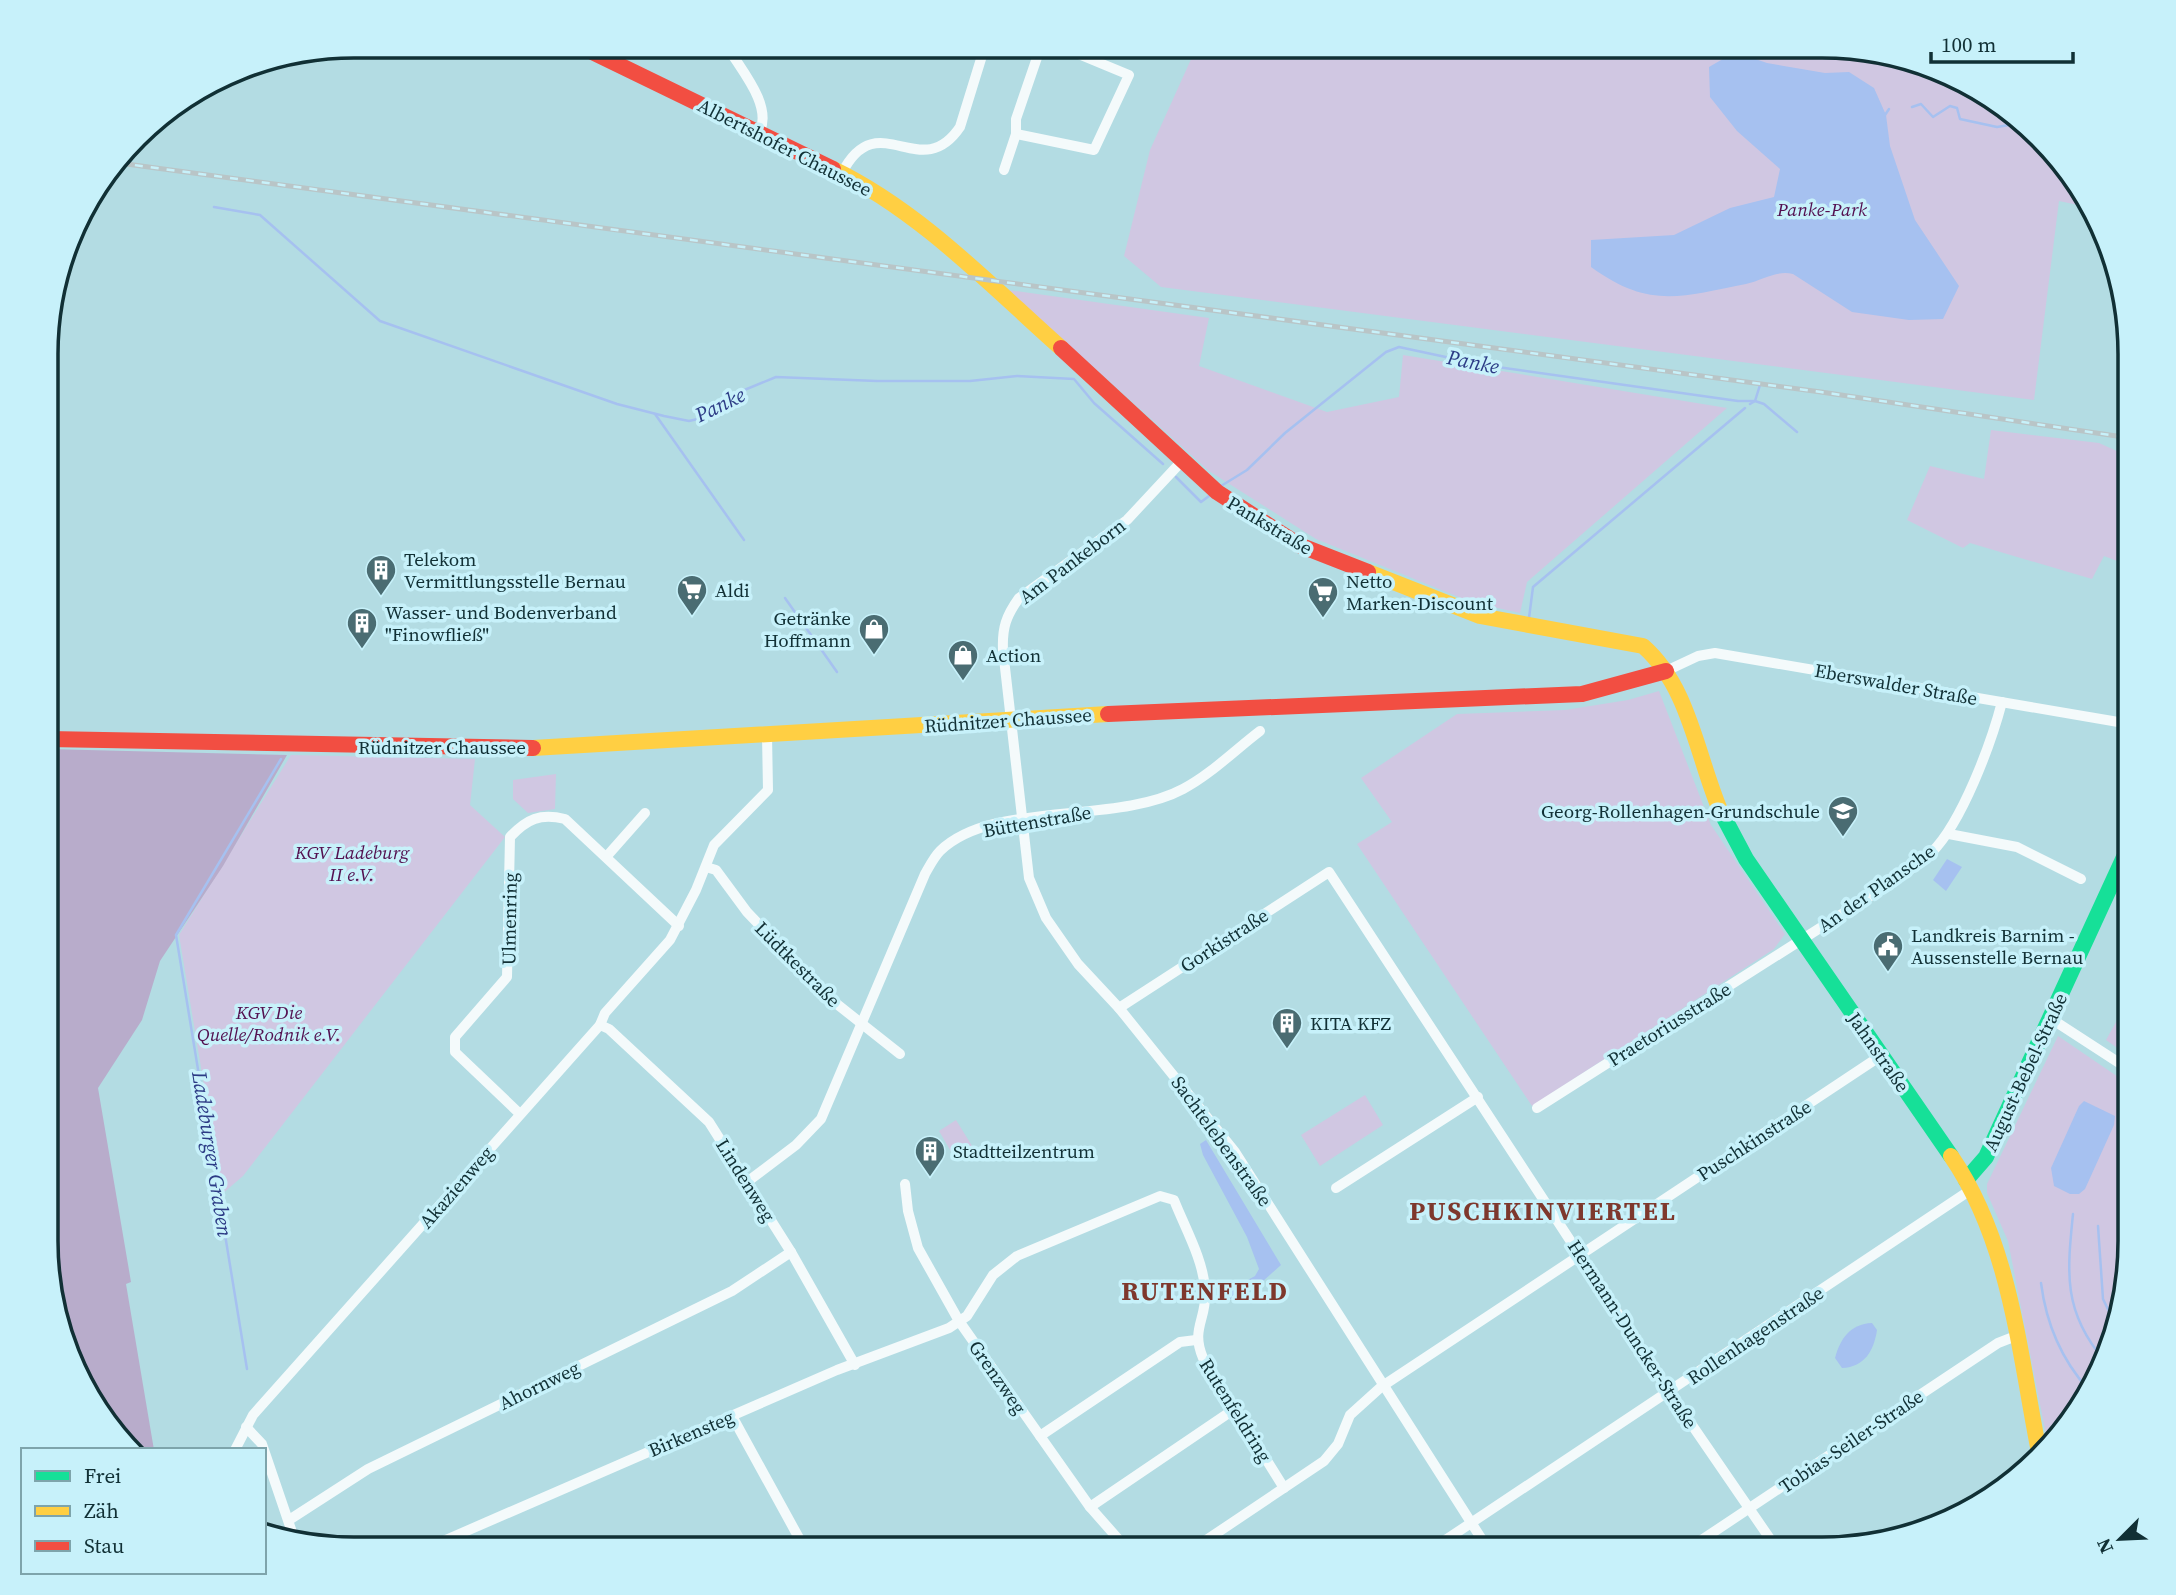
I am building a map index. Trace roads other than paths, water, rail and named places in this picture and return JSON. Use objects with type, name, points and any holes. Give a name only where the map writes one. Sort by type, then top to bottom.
[{"type":"main road","name":"Albertshofer Chaussee","points":[[605,58],[842,173],[887,200],[975,272]]},
{"type":"main road","name":"Pankstraße","points":[[975,272],[1082,366],[1182,461],[1237,506],[1299,545],[1480,616],[1643,646],[1656,652],[1666,671]]},
{"type":"main road","name":"Rüdnitzer Chaussee","points":[[58,739],[509,749],[1011,719],[1582,694],[1666,671]]},
{"type":"main road","name":"Jahnstraße","points":[[1666,671],[1724,821],[1801,940],[1969,1185],[1997,1247],[2038,1445]]},
{"type":"main road","name":"August-Bebel-Straße","points":[[1969,1185],[1986,1157],[2118,870]]},
{"type":"street","points":[[734,58],[759,100],[765,119],[760,131]]},
{"type":"street","points":[[842,173],[850,157],[871,143],[887,142],[922,152],[952,139],[960,127],[981,58]]},
{"type":"street","points":[[1004,170],[1016,134],[1016,119],[1037,58]]},
{"type":"street","points":[[1016,134],[1094,150],[1129,75],[1088,58]]},
{"type":"street","name":"Am Pankeborn","points":[[1011,719],[1002,632],[1007,614],[1019,598],[1127,520],[1182,461]]},
{"type":"street","name":"Eberswalder Straße","points":[[1666,671],[1698,656],[1715,653],[2118,722]]},
{"type":"street","name":"An der Plansche","points":[[1801,940],[1914,866],[1949,834],[1996,724],[2002,702]]},
{"type":"street","name":"Sachtelebenstraße","points":[[1011,719],[1029,878],[1046,918],[1078,964],[1119,1008],[1242,1163],[1381,1387],[1480,1537]]},
{"type":"street","name":"Büttenstraße","points":[[747,1182],[811,1133],[832,1096],[860,1023],[925,874],[939,851],[967,834],[1023,820],[1122,807],[1182,790],[1260,731]]},
{"type":"street","name":"Akazienweg","points":[[236,1448],[253,1415],[600,1025],[605,1013],[670,940],[679,926],[714,845],[768,790],[767,735]]},
{"type":"street","points":[[607,856],[645,813]]},
{"type":"street","name":"Ulmenring","points":[[520,1114],[455,1052],[452,1045],[455,1037],[507,978],[510,837],[528,819],[552,816],[565,819],[679,926]]},
{"type":"street","name":"An der Plansche","points":[[1949,834],[2017,847],[2081,878]]},
{"type":"street","name":"Lüdtkestraße","points":[[706,867],[716,870],[747,912],[798,967],[860,1023],[900,1054]]},
{"type":"street","name":"Gorkistraße","points":[[1119,1008],[1329,872]]},
{"type":"street","name":"Hermann-Duncker-Straße","points":[[1329,872],[1670,1392],[1769,1537]]},
{"type":"street","name":"Praetoriusstraße","points":[[1538,1108],[1801,940]]},
{"type":"street","points":[[2050,1018],[2118,1061]]},
{"type":"street","name":"Lindenweg","points":[[600,1025],[609,1028],[709,1122],[792,1252],[855,1365]]},
{"type":"street","name":"Puschkinstraße","points":[[1381,1387],[1882,1055]]},
{"type":"street","points":[[1336,1188],[1478,1097]]},
{"type":"street","name":"Grenzweg","points":[[905,1184],[908,1211],[918,1248],[959,1321],[1090,1507],[1117,1537]]},
{"type":"street","name":"Rollenhagenstraße","points":[[1450,1537],[1948,1206],[1969,1185]]},
{"type":"street","name":"Rutenfeldring","points":[[959,1321],[976,1307],[993,1275],[1017,1256],[1160,1196],[1167,1196],[1174,1200],[1203,1273],[1205,1308],[1196,1340],[1203,1358],[1284,1488]]},
{"type":"street","name":"Ahornweg","points":[[289,1520],[368,1469],[732,1291],[792,1252]]},
{"type":"street","name":"Birkensteg","points":[[453,1537],[959,1321]]},
{"type":"street","name":"Tobias-Seiler-Straße","points":[[1707,1537],[1998,1343],[2016,1336]]},
{"type":"street","points":[[1040,1436],[1180,1342],[1196,1340]]},
{"type":"street","points":[[1211,1537],[1324,1461],[1338,1444],[1350,1415],[1381,1387]]},
{"type":"street","points":[[1090,1507],[1236,1408]]},
{"type":"street","points":[[732,1416],[798,1537]]},
{"type":"street","points":[[246,1427],[263,1448]]},
{"type":"street","points":[[266,1455],[292,1531]]},
{"type":"water","points":[[1725,58],[1752,58],[1825,73],[1849,72],[1874,88],[1886,115],[1890,146],[1915,220],[1959,286],[1943,319],[1909,320],[1852,312],[1793,274],[1787,273],[1702,293],[1666,296],[1630,289],[1591,267],[1591,240],[1674,235],[1730,208],[1774,197],[1780,169],[1737,131],[1710,97],[1709,67]]},
{"type":"water","points":[[1947,859],[1962,867],[1946,891],[1933,880]]},
{"type":"water","points":[[2084,1101],[2115,1116],[2114,1125],[2085,1189],[2079,1194],[2070,1194],[2054,1186],[2051,1168],[2079,1106]]},
{"type":"water","points":[[1206,1140],[1281,1265],[1262,1282],[1226,1301],[1221,1300],[1222,1294],[1255,1276],[1259,1269],[1247,1237],[1203,1155],[1200,1144]]},
{"type":"water","points":[[1872,1323],[1877,1330],[1871,1351],[1857,1364],[1842,1368],[1835,1358],[1843,1339],[1858,1326]]},
{"type":"waterway","name":"Panke","points":[[1912,107],[1921,104],[1933,117],[1950,106],[1957,108],[1960,119],[1997,127],[2009,125]]},
{"type":"waterway","name":"Panke","points":[[1885,115],[1889,109]]},
{"type":"waterway","name":"Panke","points":[[214,207],[260,215],[380,321],[617,404],[689,421],[702,418],[742,391],[776,377],[877,381],[970,381],[1017,376],[1074,379],[1094,403],[1163,464]]},
{"type":"waterway","name":"Panke","points":[[1221,486],[1247,470],[1285,433],[1386,352],[1399,347],[1483,365],[1738,401],[1755,401],[1760,385]]},
{"type":"waterway","points":[[1750,404],[1755,401],[1764,404],[1797,432]]},
{"type":"waterway","points":[[1529,618],[1533,587],[1745,408]]},
{"type":"waterway","points":[[655,414],[744,540]]},
{"type":"waterway","name":"Panke","points":[[1176,477],[1201,502],[1209,496]]},
{"type":"waterway","points":[[785,598],[837,672]]},
{"type":"waterway","name":"Ladeburger Graben","points":[[247,1369],[176,935],[281,759]]},
{"type":"waterway","points":[[2073,1214],[2069,1273],[2071,1291],[2081,1325],[2097,1351]]},
{"type":"waterway","points":[[2098,1226],[2103,1299],[2109,1312]]},
{"type":"waterway","points":[[2041,1283],[2056,1339],[2082,1382]]},
{"type":"railway","points":[[127,164],[1821,392],[2118,436]]},
{"type":"place","name":"Telekom Vermittlungsstelle Bernau","points":[[381,597]]},
{"type":"place","name":"Aldi","points":[[692,617]]},
{"type":"place","name":"Netto Marken-Discount","points":[[1323,619]]},
{"type":"place","name":"Wasser- und Bodenverband \"Finowfließ\"","points":[[362,650]]},
{"type":"place","name":"Getränke Hoffmann","points":[[874,656]]},
{"type":"place","name":"Action","points":[[963,682]]},
{"type":"place","name":"Georg-Rollenhagen-Grundschule","points":[[1843,838]]},
{"type":"place","name":"Landkreis Barnim - Aussenstelle Bernau","points":[[1888,973]]},
{"type":"place","name":"KITA KFZ","points":[[1287,1050]]},
{"type":"place","name":"Stadtteilzentrum","points":[[930,1178]]},
{"type":"district","name":"PUSCHKINVIERTEL","points":[[1543,1211]]},
{"type":"district","name":"RUTENFELD","points":[[1205,1291]]},
{"type":"park label","name":"Panke-Park","points":[[1822,209]]},
{"type":"park label","name":"KGV Ladeburg II e.V.","points":[[352,863]]},
{"type":"park label","name":"KGV Die Quelle/Rodnik e.V.","points":[[269,1023]]}]
